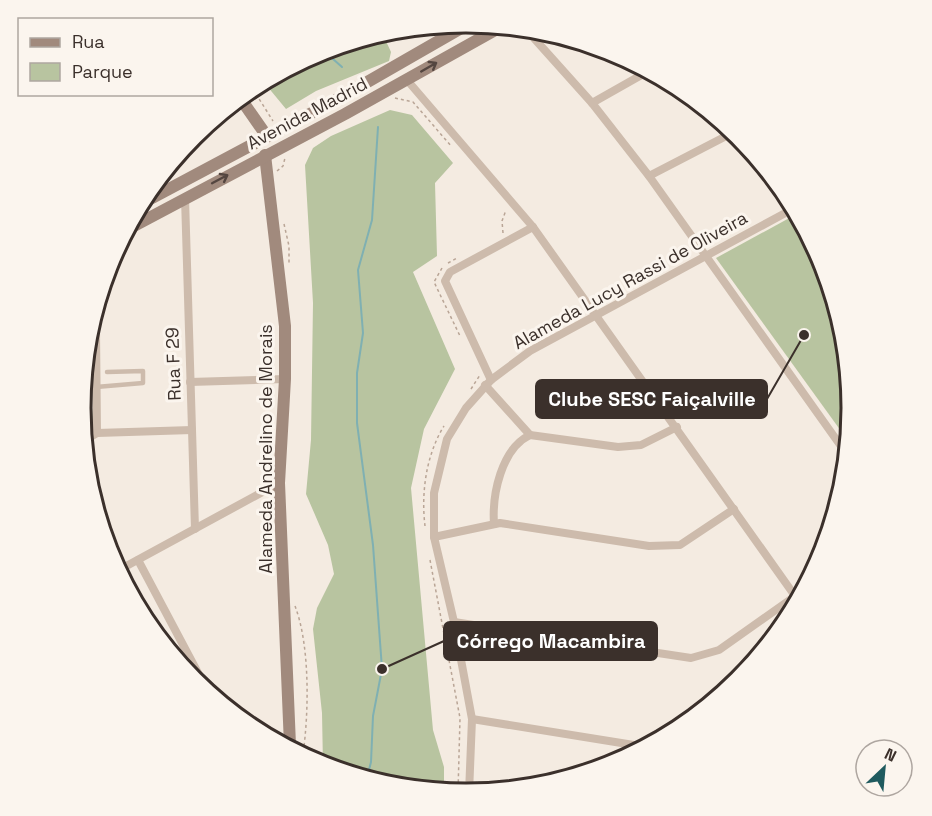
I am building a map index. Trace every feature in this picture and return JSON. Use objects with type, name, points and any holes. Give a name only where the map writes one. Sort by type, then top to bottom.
[{"type":"main road","name":"Avenida Madrid","points":[[158,195],[442,34]]},
{"type":"main road","name":"Avenida Madrid","points":[[140,223],[488,34]]},
{"type":"main road","points":[[245,105],[266,135]]},
{"type":"main road","name":"Alameda Andrelino de Morais","points":[[265,155],[285,326],[285,379],[279,483],[290,739]]},
{"type":"street","points":[[535,39],[592,103],[649,176],[839,444]]},
{"type":"street","points":[[592,103],[640,76]]},
{"type":"street","points":[[407,80],[533,227],[598,315],[792,593]]},
{"type":"street","points":[[649,176],[725,137]]},
{"type":"street","name":"Rua F 29","points":[[185,198],[195,529]]},
{"type":"street","name":"Alameda Lucy Rassi de Oliveira","points":[[469,783],[472,719],[454,622],[430,535],[434,494],[447,439],[466,408],[488,382],[530,351],[786,213]]},
{"type":"street","points":[[530,435],[488,382],[445,280],[450,272],[533,227]]},
{"type":"street","points":[[96,347],[97,433]]},
{"type":"street","points":[[190,382],[285,379]]},
{"type":"street","points":[[494,524],[495,491],[510,457],[521,440],[530,435],[618,447],[641,445],[677,428]]},
{"type":"street","points":[[92,436],[97,433],[192,430]]},
{"type":"street","points":[[126,566],[279,483]]},
{"type":"street","points":[[430,535],[494,524],[659,546],[680,544],[734,509]]},
{"type":"street","points":[[138,560],[194,666]]},
{"type":"street","points":[[454,622],[691,658],[719,650],[786,603]]},
{"type":"street","points":[[472,719],[631,745]]},
{"type":"lane","points":[[96,387],[143,383],[143,372],[107,372]]},
{"type":"path","points":[[257,97],[266,112],[277,123]]},
{"type":"path","points":[[390,97],[413,102],[453,148]]},
{"type":"path","points":[[275,173],[283,166],[286,154]]},
{"type":"path","points":[[494,239],[504,232],[502,221],[506,210],[502,204]]},
{"type":"path","points":[[282,216],[289,246],[289,273]]},
{"type":"path","points":[[461,338],[434,282],[441,268],[465,254]]},
{"type":"path","points":[[470,391],[480,375],[478,369]]},
{"type":"path","points":[[430,535],[423,508],[425,484],[431,456],[445,425]]},
{"type":"path","points":[[429,552],[460,717],[458,783]]},
{"type":"path","points":[[292,598],[302,624],[307,705],[304,746]]},
{"type":"green space","points":[[386,42],[391,52],[389,61],[316,91],[286,109],[269,89],[322,62]]},
{"type":"green space","points":[[390,110],[412,115],[453,163],[435,183],[437,256],[413,272],[455,369],[424,429],[411,488],[433,730],[444,767],[444,782],[393,776],[323,754],[322,713],[313,629],[317,608],[334,574],[328,545],[306,494],[311,440],[313,303],[305,165],[313,148],[331,136]]},
{"type":"green space","points":[[789,218],[821,287],[834,335],[840,383],[840,430],[716,258]]},
{"type":"green space","points":[[92,395],[93,428],[92,429]]},
{"type":"waterway","points":[[332,58],[342,67]]},
{"type":"waterway","points":[[369,770],[373,716],[382,669],[373,545],[357,423],[357,373],[363,333],[358,270],[372,220],[378,127]]},
{"type":"place","name":"Clube SESC Faiçalville","points":[[804,335]]},
{"type":"place","name":"Córrego Macambira","points":[[382,669]]}]
